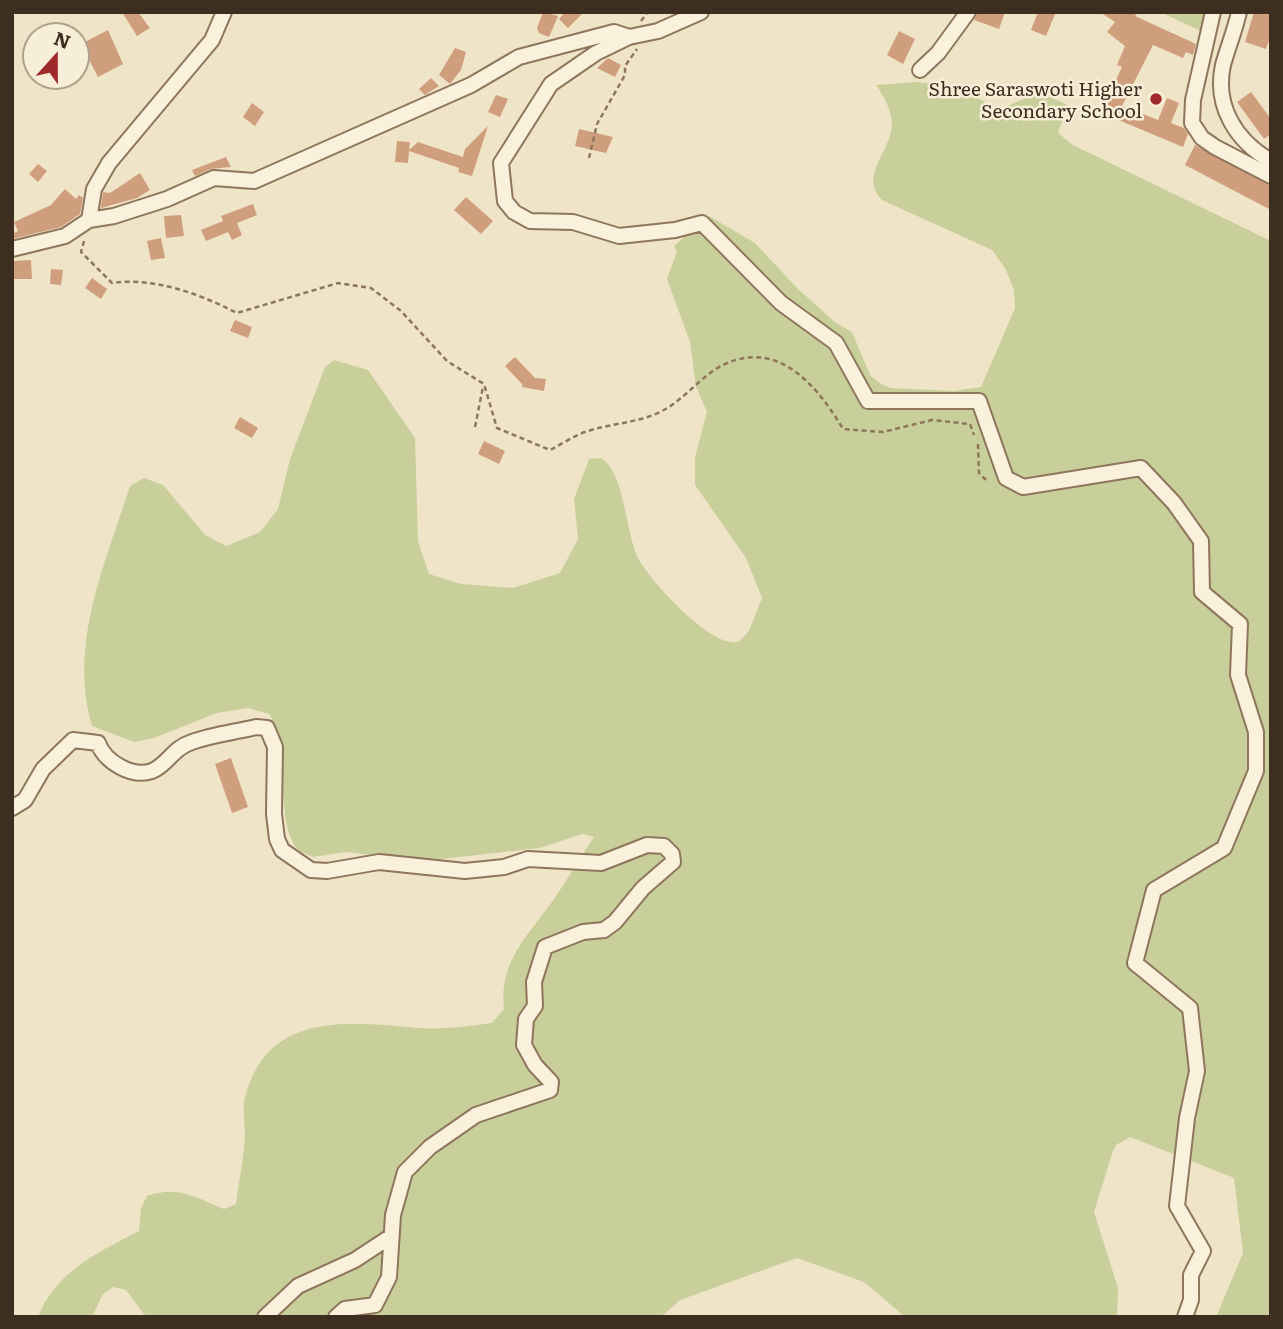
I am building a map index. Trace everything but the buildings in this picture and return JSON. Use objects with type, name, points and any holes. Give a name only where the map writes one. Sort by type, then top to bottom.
[{"type":"street","points":[[89,220],[94,189],[109,163],[212,40],[225,12]]},
{"type":"street","points":[[701,12],[633,42],[596,53],[551,85],[501,163],[505,201],[514,212],[530,221],[573,222],[619,236],[676,230],[702,223],[781,303],[836,343],[868,401],[979,401],[1006,478],[1023,487],[1141,468],[1174,503],[1201,541],[1202,592],[1240,624],[1238,675],[1256,732],[1255,771],[1224,848],[1154,890],[1135,963],[1190,1008],[1197,1071],[1187,1118],[1177,1206],[1203,1251],[1191,1275],[1191,1300],[1185,1317]]},
{"type":"street","points":[[920,71],[938,53],[968,12]]},
{"type":"street","points":[[1213,12],[1194,100],[1192,123],[1208,142],[1271,176]]},
{"type":"street","points":[[1239,12],[1220,86],[1225,110],[1243,142],[1271,161]]},
{"type":"street","points":[[12,249],[65,236],[89,220],[114,216],[214,178],[254,181],[471,85],[519,57],[614,32],[633,42]]},
{"type":"street","points":[[12,808],[25,800],[43,769],[73,740],[98,743],[102,753],[131,771],[151,771],[164,763],[172,752],[189,742],[256,727],[267,728],[275,747],[274,814],[277,839],[282,850],[312,870],[327,871],[379,862],[465,871],[504,867],[528,859],[601,863],[646,845],[664,846],[672,853],[673,862],[643,888],[615,922],[604,930],[583,932],[545,947],[534,982],[535,1006],[526,1019],[524,1045],[535,1065],[551,1082],[550,1090],[476,1115],[430,1147],[405,1172],[390,1237],[390,1276],[375,1305],[345,1309],[336,1317]]},
{"type":"street","points":[[265,1317],[298,1286],[355,1260],[390,1237]]},
{"type":"path","points":[[589,158],[597,124],[625,75],[625,66],[633,42]]},
{"type":"path","points":[[89,220],[81,252],[112,283],[132,280],[203,295],[237,313],[338,284],[371,288],[401,311],[447,361],[484,384],[498,428],[550,450],[587,431],[640,421],[675,405],[724,365],[755,355],[794,369],[824,397],[842,429],[883,432],[932,420],[970,424],[978,444],[979,473],[985,479],[1006,478]]},
{"type":"path","points":[[475,427],[484,384]]},
{"type":"green space","points":[[1160,12],[1218,12],[1207,34]]},
{"type":"green space","points":[[915,82],[957,86],[999,110],[1038,92],[1068,105],[1058,133],[1073,145],[1271,241],[1271,1317],[1216,1317],[1243,1253],[1234,1178],[1130,1137],[1116,1145],[1113,1151],[1094,1212],[1118,1288],[1117,1317],[905,1317],[864,1282],[797,1258],[680,1300],[661,1317],[146,1317],[126,1290],[113,1287],[103,1294],[92,1317],[38,1317],[55,1288],[67,1276],[108,1247],[139,1231],[141,1208],[147,1196],[178,1192],[224,1209],[236,1204],[245,1135],[245,1097],[256,1069],[271,1049],[291,1036],[313,1028],[338,1024],[436,1028],[492,1023],[504,1009],[506,976],[518,948],[594,837],[583,834],[539,848],[424,861],[346,852],[313,857],[299,851],[286,822],[281,748],[277,730],[269,714],[248,708],[217,713],[154,738],[134,742],[92,726],[84,665],[87,635],[101,575],[130,486],[144,478],[163,485],[205,535],[226,546],[260,532],[278,509],[290,459],[325,367],[334,360],[368,370],[415,438],[418,541],[429,574],[461,584],[513,588],[560,573],[578,539],[574,499],[589,459],[600,458],[608,464],[614,475],[633,545],[643,566],[667,596],[699,625],[729,642],[740,641],[749,631],[762,598],[746,558],[695,485],[695,457],[707,412],[696,387],[690,342],[667,279],[677,251],[674,246],[709,216],[755,243],[798,289],[835,322],[852,332],[870,375],[878,382],[890,388],[954,391],[981,387],[1015,308],[1014,290],[1005,268],[992,250],[882,200],[873,184],[876,167],[892,126],[888,107],[876,85]]},
{"type":"place","name":"Shree Saraswoti Higher Secondary School","points":[[1156,99]]}]
